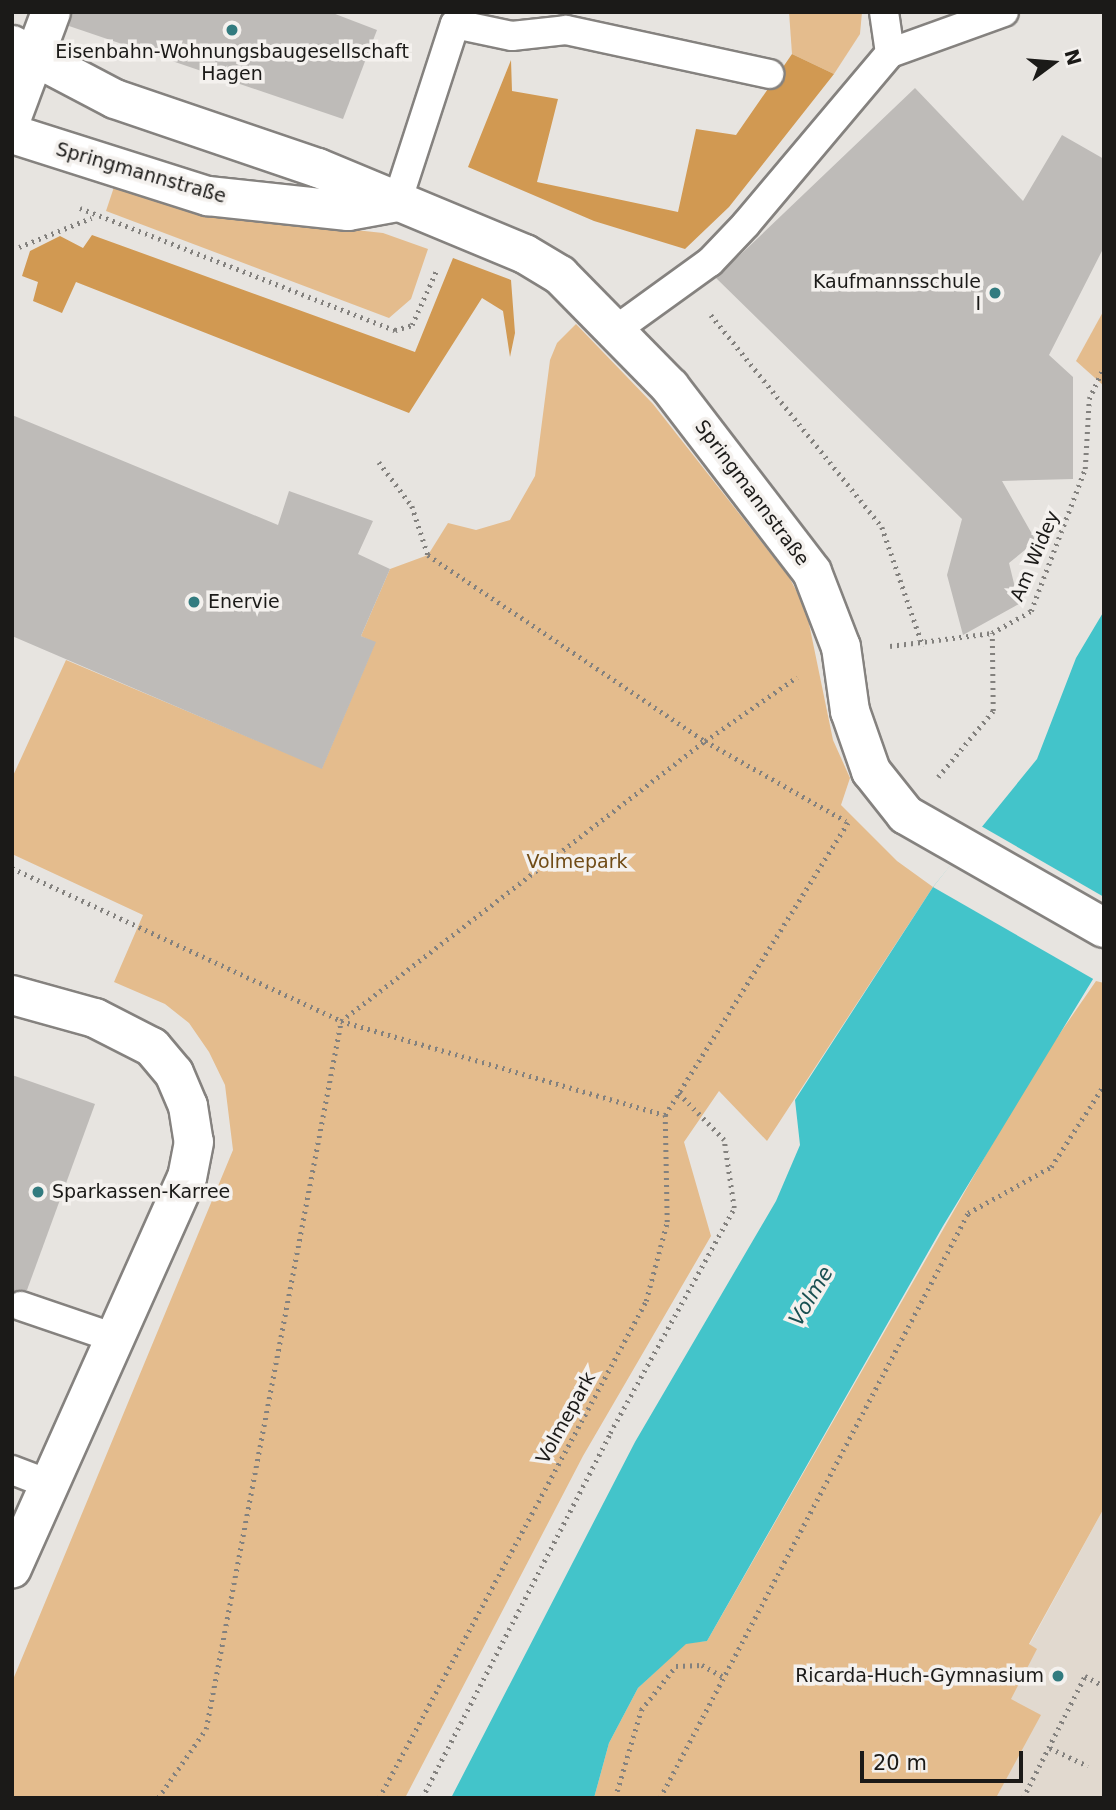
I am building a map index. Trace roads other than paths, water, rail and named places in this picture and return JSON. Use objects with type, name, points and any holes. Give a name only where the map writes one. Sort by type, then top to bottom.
[{"type":"street","points":[[12,117],[23,52],[51,12]]},
{"type":"street","name":"Springmannstraße","points":[[23,52],[115,99],[318,168],[454,224],[560,275],[617,329],[764,502],[812,572],[841,647],[850,711],[871,771],[906,814],[1104,928]]},
{"type":"street","name":"Springmannstraße","points":[[12,134],[208,196],[348,212],[397,202]]},
{"type":"street","points":[[12,995],[127,1030],[152,1047],[174,1073],[188,1106],[194,1142],[187,1177],[12,1569]]},
{"type":"lane","points":[[884,12],[890,53]]},
{"type":"lane","points":[[617,329],[710,262],[746,224],[890,53],[1004,12]]},
{"type":"lane","points":[[397,202],[455,24],[512,36],[566,30],[769,74]]},
{"type":"lane","points":[[21,1306],[115,1338]]},
{"type":"lane","points":[[12,1470],[49,1484]]},
{"type":"water","name":"Volme","points":[[1104,611],[1104,961],[943,1226],[707,1641],[686,1644],[638,1688],[609,1743],[594,1798],[451,1798],[635,1442],[776,1201],[800,1145],[795,1100],[933,887],[1037,759],[1076,658]]},
{"type":"place","name":"Eisenbahn-Wohnungsbaugesellschaft Hagen","points":[[232,30]]},
{"type":"place","name":"Kaufmannsschule I","points":[[995,293]]},
{"type":"place","name":"Enervie","points":[[194,602]]},
{"type":"place","name":"Sparkassen-Karree","points":[[38,1192]]},
{"type":"place","name":"Ricarda-Huch-Gymnasium","points":[[1058,1676]]},
{"type":"park label","name":"Volmepark","points":[[577,862]]}]
